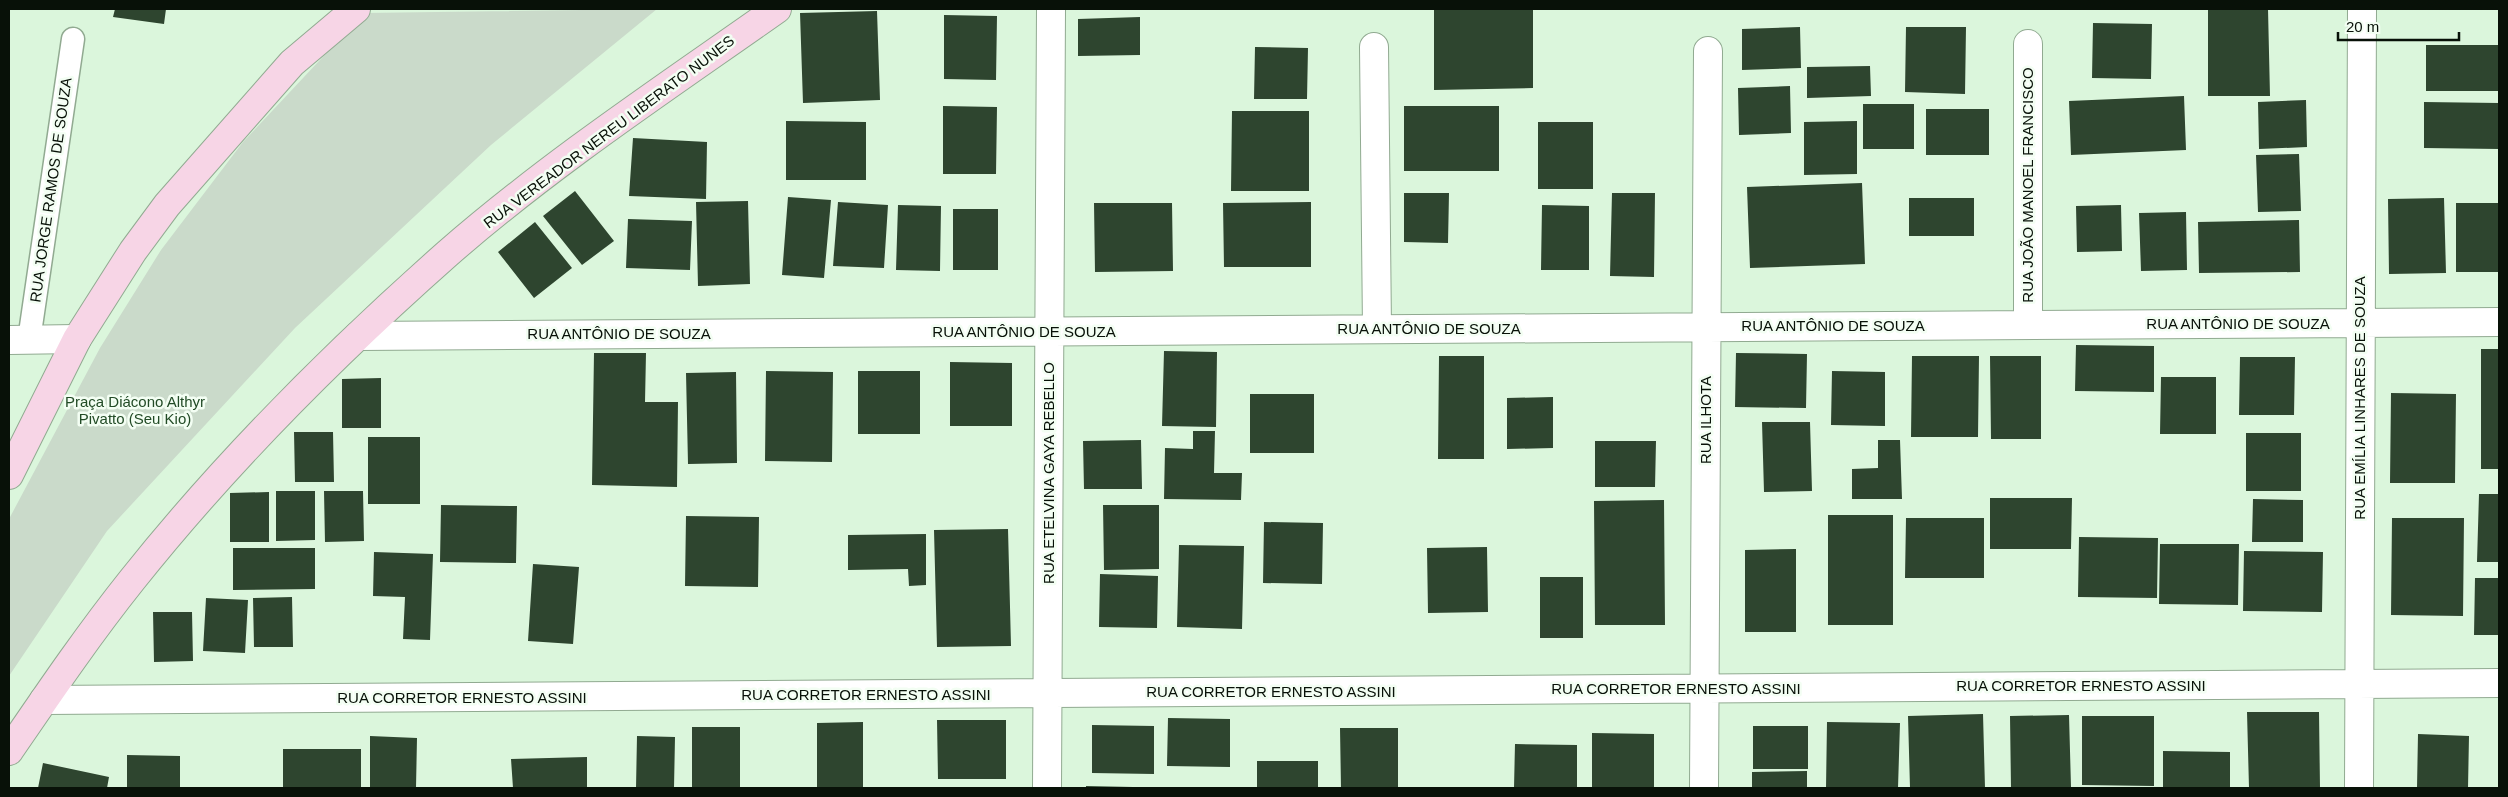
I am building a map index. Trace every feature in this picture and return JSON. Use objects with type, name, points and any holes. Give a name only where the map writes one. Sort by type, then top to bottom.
[{"type":"main road","points":[[9,475],[77,339],[133,251],[167,206],[292,63],[356,9]]},
{"type":"main road","name":"RUA VEREADOR NEREU LIBERATO NUNES","points":[[9,752],[44,700],[131,580],[214,483],[358,336],[449,253],[528,189],[618,121],[777,9]]},
{"type":"street","name":"RUA ETELVINA GAYA REBELLO","points":[[1047,788],[1051,9]]},
{"type":"street","name":"RUA EMÍLIA LINHARES DE SOUZA","points":[[2359,788],[2362,9]]},
{"type":"street","name":"RUA JOÃO MANOEL FRANCISCO","points":[[2028,44],[2028,325]]},
{"type":"street","points":[[1374,48],[1377,329]]},
{"type":"street","name":"RUA ILHOTA","points":[[1704,788],[1708,51]]},
{"type":"street","name":"RUA ANTÔNIO DE SOUZA","points":[[358,336],[2499,322]]},
{"type":"street","points":[[19,340],[77,339]]},
{"type":"street","name":"RUA CORRETOR ERNESTO ASSINI","points":[[44,700],[2499,683]]},
{"type":"lane","name":"RUA JORGE RAMOS DE SOUZA","points":[[19,340],[73,39]]},
{"type":"green space","name":"Praça Diácono Althyr Pivatto (Seu Kio)","points":[[657,9],[491,145],[295,328],[107,531],[9,676],[9,519],[100,348],[161,250],[243,142],[364,13]]},
{"type":"building","points":[[115,9],[166,9],[164,24],[113,17]]},
{"type":"building","points":[[1434,9],[1533,9],[1533,88],[1434,90]]},
{"type":"building","points":[[2208,9],[2268,9],[2270,96],[2208,96]]},
{"type":"building","points":[[877,11],[880,100],[803,103],[800,13]]},
{"type":"building","points":[[944,15],[997,16],[996,80],[944,79]]},
{"type":"building","points":[[1140,17],[1140,55],[1078,56],[1078,19]]},
{"type":"building","points":[[2093,23],[2152,24],[2151,79],[2092,78]]},
{"type":"building","points":[[1800,27],[1801,68],[1742,70],[1742,29]]},
{"type":"building","points":[[1906,27],[1966,27],[1965,94],[1905,92]]},
{"type":"building","points":[[2426,45],[2499,45],[2499,91],[2426,91]]},
{"type":"building","points":[[1255,47],[1308,48],[1307,99],[1254,99]]},
{"type":"building","points":[[1870,66],[1871,96],[1807,98],[1807,67]]},
{"type":"building","points":[[1790,86],[1791,133],[1739,135],[1738,88]]},
{"type":"building","points":[[2184,96],[2186,150],[2071,155],[2069,101]]},
{"type":"building","points":[[2306,100],[2307,147],[2259,149],[2258,102]]},
{"type":"building","points":[[2424,102],[2499,103],[2499,149],[2424,148]]},
{"type":"building","points":[[1863,104],[1914,104],[1914,149],[1863,149]]},
{"type":"building","points":[[943,106],[997,107],[996,174],[943,174]]},
{"type":"building","points":[[1404,106],[1499,106],[1499,171],[1404,171]]},
{"type":"building","points":[[1926,109],[1989,109],[1989,155],[1926,155]]},
{"type":"building","points":[[1232,111],[1309,111],[1309,191],[1231,191]]},
{"type":"building","points":[[786,121],[866,122],[866,180],[786,180]]},
{"type":"building","points":[[1857,121],[1857,174],[1804,175],[1804,122]]},
{"type":"building","points":[[1538,122],[1593,122],[1593,189],[1538,189]]},
{"type":"building","points":[[633,138],[707,142],[706,199],[629,196]]},
{"type":"building","points":[[2299,154],[2301,211],[2258,212],[2256,155]]},
{"type":"building","points":[[1862,183],[1865,264],[1750,268],[1747,187]]},
{"type":"building","points":[[575,191],[614,241],[582,265],[543,216]]},
{"type":"building","points":[[1404,193],[1449,193],[1448,243],[1404,242]]},
{"type":"building","points":[[1612,193],[1655,193],[1654,277],[1610,276]]},
{"type":"building","points":[[788,197],[831,200],[824,278],[782,275]]},
{"type":"building","points":[[1909,198],[1974,198],[1974,236],[1909,236]]},
{"type":"building","points":[[2444,198],[2446,273],[2389,274],[2388,199]]},
{"type":"building","points":[[748,201],[750,284],[698,286],[696,202]]},
{"type":"building","points":[[838,202],[888,205],[884,268],[833,266]]},
{"type":"building","points":[[1311,202],[1311,267],[1224,267],[1223,203]]},
{"type":"building","points":[[1094,203],[1172,203],[1173,271],[1095,272]]},
{"type":"building","points":[[2456,203],[2499,203],[2499,272],[2456,272]]},
{"type":"building","points":[[898,205],[941,206],[940,271],[896,270]]},
{"type":"building","points":[[1542,205],[1589,206],[1589,270],[1541,270]]},
{"type":"building","points":[[2121,205],[2122,251],[2077,252],[2076,206]]},
{"type":"building","points":[[953,209],[998,209],[998,270],[953,270]]},
{"type":"building","points":[[2186,212],[2187,270],[2141,271],[2139,213]]},
{"type":"building","points":[[628,219],[692,221],[690,270],[626,268]]},
{"type":"building","points":[[2299,220],[2300,272],[2199,273],[2198,222]]},
{"type":"building","points":[[535,222],[572,268],[534,298],[498,252]]},
{"type":"building","points":[[2076,345],[2154,346],[2154,392],[2075,391]]},
{"type":"building","points":[[2481,349],[2499,349],[2499,469],[2481,469]]},
{"type":"building","points":[[1164,351],[1217,352],[1216,427],[1162,426]]},
{"type":"building","points":[[594,353],[646,353],[645,402],[678,402],[677,487],[592,485]]},
{"type":"building","points":[[1736,353],[1807,354],[1806,408],[1735,407]]},
{"type":"building","points":[[1439,356],[1484,356],[1484,459],[1438,459]]},
{"type":"building","points":[[1912,356],[1979,356],[1978,437],[1911,437]]},
{"type":"building","points":[[1990,356],[2041,356],[2041,439],[1991,439]]},
{"type":"building","points":[[2240,357],[2295,357],[2294,415],[2239,415]]},
{"type":"building","points":[[950,362],[1012,363],[1012,426],[950,426]]},
{"type":"building","points":[[766,371],[833,372],[832,462],[765,461]]},
{"type":"building","points":[[858,371],[920,371],[920,434],[858,434]]},
{"type":"building","points":[[1832,371],[1885,372],[1885,426],[1831,425]]},
{"type":"building","points":[[736,372],[737,463],[688,464],[686,373]]},
{"type":"building","points":[[2161,377],[2216,377],[2216,434],[2160,434]]},
{"type":"building","points":[[381,378],[381,428],[342,428],[342,379]]},
{"type":"building","points":[[2391,393],[2456,394],[2455,483],[2390,483]]},
{"type":"building","points":[[1250,394],[1314,394],[1314,453],[1250,453]]},
{"type":"building","points":[[1553,397],[1553,448],[1507,449],[1507,398]]},
{"type":"building","points":[[1762,422],[1810,422],[1812,491],[1764,492]]},
{"type":"building","points":[[1193,431],[1215,431],[1214,473],[1242,473],[1241,500],[1164,499],[1165,448],[1193,449]]},
{"type":"building","points":[[294,432],[333,432],[334,482],[295,482]]},
{"type":"building","points":[[2246,433],[2301,433],[2301,491],[2246,491]]},
{"type":"building","points":[[368,437],[420,437],[420,504],[368,504]]},
{"type":"building","points":[[1141,440],[1142,489],[1084,489],[1083,441]]},
{"type":"building","points":[[1878,440],[1900,440],[1902,499],[1852,499],[1852,469],[1878,468]]},
{"type":"building","points":[[1595,441],[1656,441],[1655,487],[1595,487]]},
{"type":"building","points":[[276,491],[315,491],[315,540],[276,541]]},
{"type":"building","points":[[324,491],[363,491],[364,541],[325,542]]},
{"type":"building","points":[[269,492],[269,542],[230,542],[230,493]]},
{"type":"building","points":[[2479,494],[2499,494],[2499,562],[2477,562]]},
{"type":"building","points":[[1990,498],[2072,498],[2071,549],[1990,549]]},
{"type":"building","points":[[2253,499],[2303,500],[2303,542],[2252,542]]},
{"type":"building","points":[[1664,500],[1665,625],[1595,625],[1594,501]]},
{"type":"building","points":[[441,505],[517,506],[516,563],[440,562]]},
{"type":"building","points":[[1103,505],[1159,505],[1159,569],[1104,570]]},
{"type":"building","points":[[1828,515],[1893,515],[1893,625],[1828,625]]},
{"type":"building","points":[[686,516],[759,517],[758,587],[685,586]]},
{"type":"building","points":[[1906,518],[1984,518],[1984,578],[1905,578]]},
{"type":"building","points":[[2392,518],[2464,518],[2463,616],[2391,615]]},
{"type":"building","points":[[1264,522],[1323,523],[1322,584],[1263,583]]},
{"type":"building","points":[[1008,529],[1011,646],[937,647],[934,530]]},
{"type":"building","points":[[926,534],[926,585],[909,586],[908,569],[848,570],[848,535]]},
{"type":"building","points":[[2079,537],[2158,538],[2157,598],[2078,597]]},
{"type":"building","points":[[2160,544],[2239,544],[2238,605],[2159,604]]},
{"type":"building","points":[[1179,545],[1244,546],[1242,629],[1177,627]]},
{"type":"building","points":[[1487,547],[1488,612],[1428,613],[1427,548]]},
{"type":"building","points":[[233,548],[315,548],[315,589],[233,590]]},
{"type":"building","points":[[1796,549],[1796,632],[1745,632],[1745,550]]},
{"type":"building","points":[[2244,551],[2323,552],[2322,612],[2243,611]]},
{"type":"building","points":[[374,552],[433,554],[430,640],[403,639],[405,597],[373,596]]},
{"type":"building","points":[[533,564],[579,567],[573,644],[528,641]]},
{"type":"building","points":[[1100,574],[1158,576],[1157,628],[1099,627]]},
{"type":"building","points":[[1540,577],[1583,577],[1583,638],[1540,638]]},
{"type":"building","points":[[2475,578],[2499,578],[2499,635],[2474,635]]},
{"type":"building","points":[[292,597],[293,647],[254,647],[253,598]]},
{"type":"building","points":[[206,598],[248,600],[245,653],[203,651]]},
{"type":"building","points":[[153,612],[192,612],[193,661],[154,662]]},
{"type":"building","points":[[2247,712],[2319,712],[2320,788],[2249,788]]},
{"type":"building","points":[[1983,714],[1985,788],[1910,788],[1908,716]]},
{"type":"building","points":[[2069,715],[2071,787],[2011,788],[2010,716]]},
{"type":"building","points":[[2082,716],[2154,716],[2154,786],[2082,785]]},
{"type":"building","points":[[1168,718],[1230,719],[1230,767],[1167,766]]},
{"type":"building","points":[[937,720],[1006,720],[1006,779],[938,779]]},
{"type":"building","points":[[863,722],[863,788],[817,788],[817,723]]},
{"type":"building","points":[[1827,722],[1900,723],[1898,788],[1826,788]]},
{"type":"building","points":[[1092,725],[1154,726],[1154,774],[1092,773]]},
{"type":"building","points":[[1753,726],[1808,726],[1808,769],[1753,769]]},
{"type":"building","points":[[692,727],[740,727],[740,788],[692,788]]},
{"type":"building","points":[[1340,728],[1398,728],[1398,788],[1341,788]]},
{"type":"building","points":[[1592,733],[1654,734],[1654,788],[1592,788]]},
{"type":"building","points":[[2418,734],[2469,736],[2468,788],[2417,788]]},
{"type":"building","points":[[370,736],[417,738],[416,788],[370,788]]},
{"type":"building","points":[[637,736],[675,737],[674,788],[636,788]]},
{"type":"building","points":[[1515,744],[1577,745],[1577,788],[1514,788]]},
{"type":"building","points":[[283,749],[361,749],[361,788],[283,788]]},
{"type":"building","points":[[2163,751],[2230,752],[2230,788],[2163,788]]},
{"type":"building","points":[[127,755],[180,756],[180,788],[127,788]]},
{"type":"building","points":[[587,757],[587,788],[513,788],[511,759]]},
{"type":"building","points":[[1257,761],[1318,761],[1318,788],[1257,788]]},
{"type":"building","points":[[43,763],[109,777],[107,788],[38,788]]},
{"type":"building","points":[[1807,771],[1807,788],[1752,788],[1752,772]]},
{"type":"building","points":[[1086,786],[1133,787],[1133,788],[1086,788]]}]
